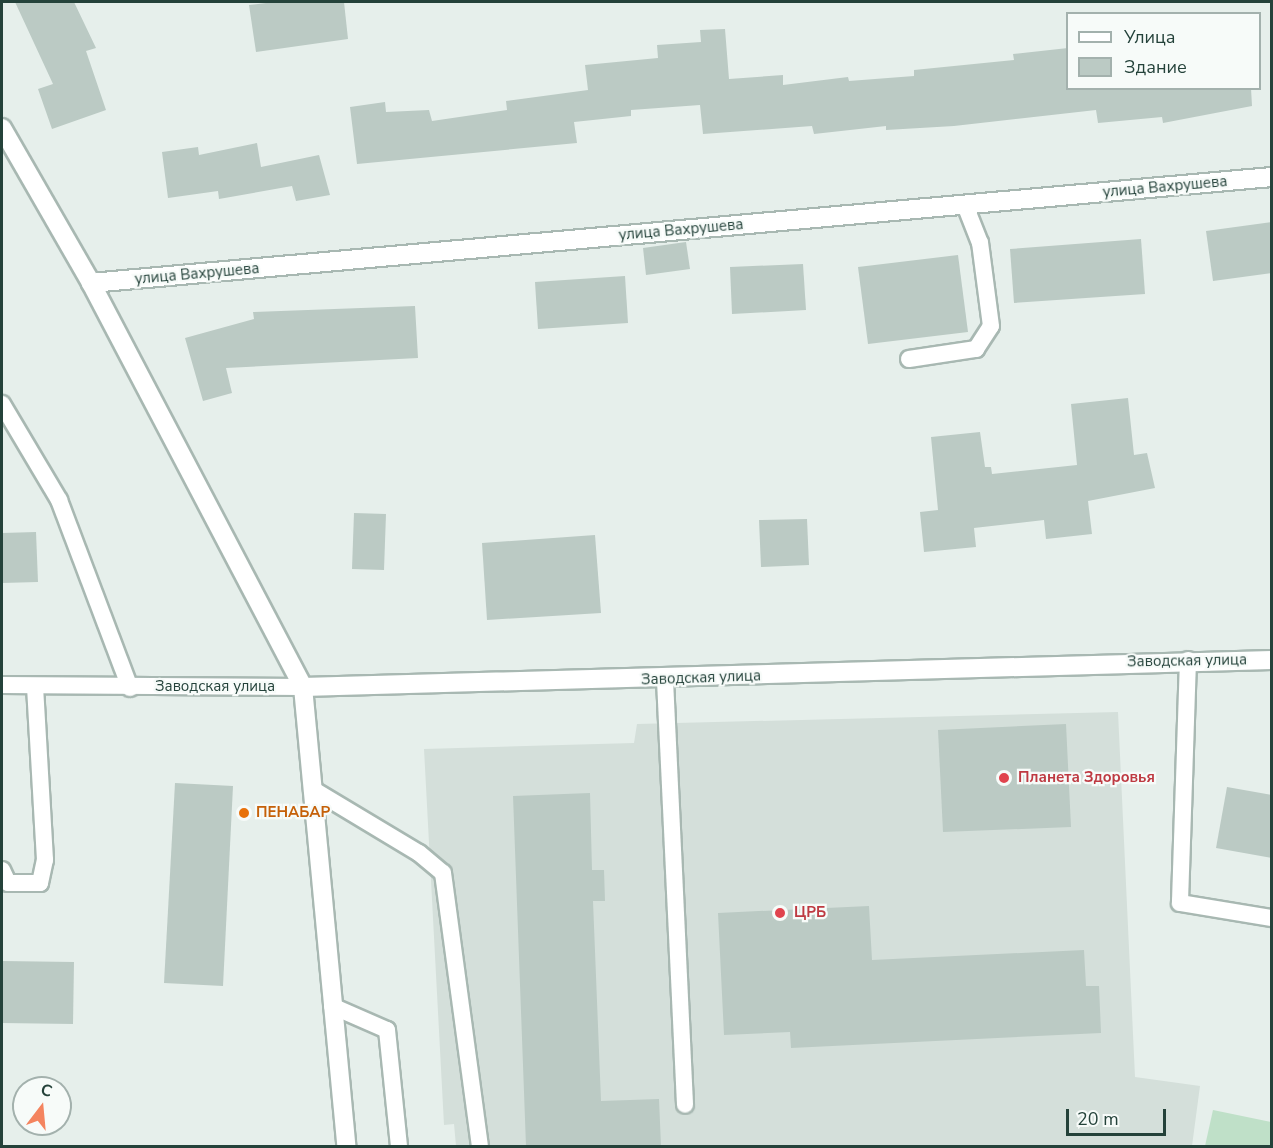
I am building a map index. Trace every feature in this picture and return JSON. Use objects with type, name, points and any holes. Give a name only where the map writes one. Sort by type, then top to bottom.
[{"type":"street","points":[[2,128],[91,283],[303,687],[346,1146]]},
{"type":"street","name":"улица Вахрушева","points":[[91,283],[1272,177]]},
{"type":"street","name":"Заводская улица","points":[[303,687],[665,680],[1188,660],[1272,660]]},
{"type":"lane","points":[[909,359],[976,349],[991,326],[980,243],[965,205]]},
{"type":"lane","points":[[2,404],[58,500],[130,688]]},
{"type":"lane","points":[[1188,660],[1180,903],[1272,918]]},
{"type":"lane","points":[[665,680],[685,1105]]},
{"type":"lane","name":"Заводская улица","points":[[2,685],[130,688],[303,687]]},
{"type":"lane","points":[[2,870],[8,883],[40,883],[45,860],[35,686]]},
{"type":"lane","points":[[314,790],[419,853],[443,873],[480,1146]]},
{"type":"lane","points":[[332,1006],[387,1030],[399,1146]]},
{"type":"shaded area","name":"ЦРБ","points":[[1118,712],[1135,1077],[1200,1086],[1192,1146],[456,1146],[454,1124],[444,1125],[424,749],[634,743],[637,724]]},
{"type":"green space","points":[[1213,1110],[1271,1122],[1271,1146],[1205,1146]]},
{"type":"building","points":[[15,2],[74,2],[96,48],[86,51],[106,110],[52,129],[38,89],[53,84]]},
{"type":"building","points":[[274,2],[344,2],[348,39],[256,52],[249,5]]},
{"type":"building","points":[[725,29],[729,79],[783,75],[783,85],[848,77],[849,81],[914,76],[914,70],[1014,60],[1013,54],[1066,48],[1066,90],[1251,90],[1252,106],[1163,123],[1162,117],[1098,123],[1096,110],[954,126],[886,130],[886,126],[814,134],[812,126],[703,134],[700,105],[631,110],[631,116],[574,122],[577,143],[357,164],[350,107],[385,102],[386,112],[429,110],[432,121],[507,110],[506,101],[588,90],[585,65],[658,58],[657,45],[701,42],[700,30]]},
{"type":"building","points":[[257,143],[261,167],[319,155],[330,195],[296,201],[292,186],[219,199],[218,191],[168,198],[162,152],[198,147],[199,155]]},
{"type":"building","points":[[1272,222],[1272,273],[1213,281],[1206,231]]},
{"type":"building","points":[[1141,239],[1145,294],[1014,303],[1010,249]]},
{"type":"building","points":[[686,242],[690,269],[646,275],[643,248]]},
{"type":"building","points":[[958,255],[968,332],[868,344],[858,267]]},
{"type":"building","points":[[803,264],[806,310],[732,314],[730,267]]},
{"type":"building","points":[[625,276],[628,323],[538,329],[535,282]]},
{"type":"building","points":[[415,306],[418,358],[226,368],[232,393],[203,401],[185,338],[254,319],[253,312]]},
{"type":"building","points":[[1128,398],[1134,455],[1147,453],[1155,488],[1088,501],[1092,534],[1046,539],[1044,520],[974,528],[976,547],[924,552],[920,512],[938,510],[931,437],[980,432],[985,467],[991,467],[992,474],[1077,465],[1071,404]]},
{"type":"building","points":[[354,513],[386,514],[384,570],[352,569]]},
{"type":"building","points":[[807,519],[809,565],[761,567],[759,520]]},
{"type":"building","points":[[36,532],[38,582],[2,583],[2,533]]},
{"type":"building","points":[[595,535],[601,613],[487,620],[482,543]]},
{"type":"building","name":"Планета Здоровья","points":[[1066,724],[1071,827],[943,832],[938,730]]},
{"type":"building","points":[[175,783],[233,786],[223,986],[164,983]]},
{"type":"building","points":[[1227,787],[1272,795],[1272,858],[1216,848]]},
{"type":"building","points":[[590,793],[592,870],[604,870],[605,901],[593,901],[601,1101],[659,1099],[661,1146],[526,1146],[513,796]]},
{"type":"building","points":[[869,906],[872,960],[1084,950],[1086,986],[1099,986],[1101,1033],[791,1048],[790,1032],[724,1035],[718,913]]},
{"type":"building","points":[[2,961],[74,962],[73,1024],[2,1023]]},
{"type":"place","name":"Планета Здоровья","points":[[1004,778]]},
{"type":"place","name":"ПЕНАБАР","points":[[244,813]]},
{"type":"place","name":"ЦРБ","points":[[780,913]]}]
